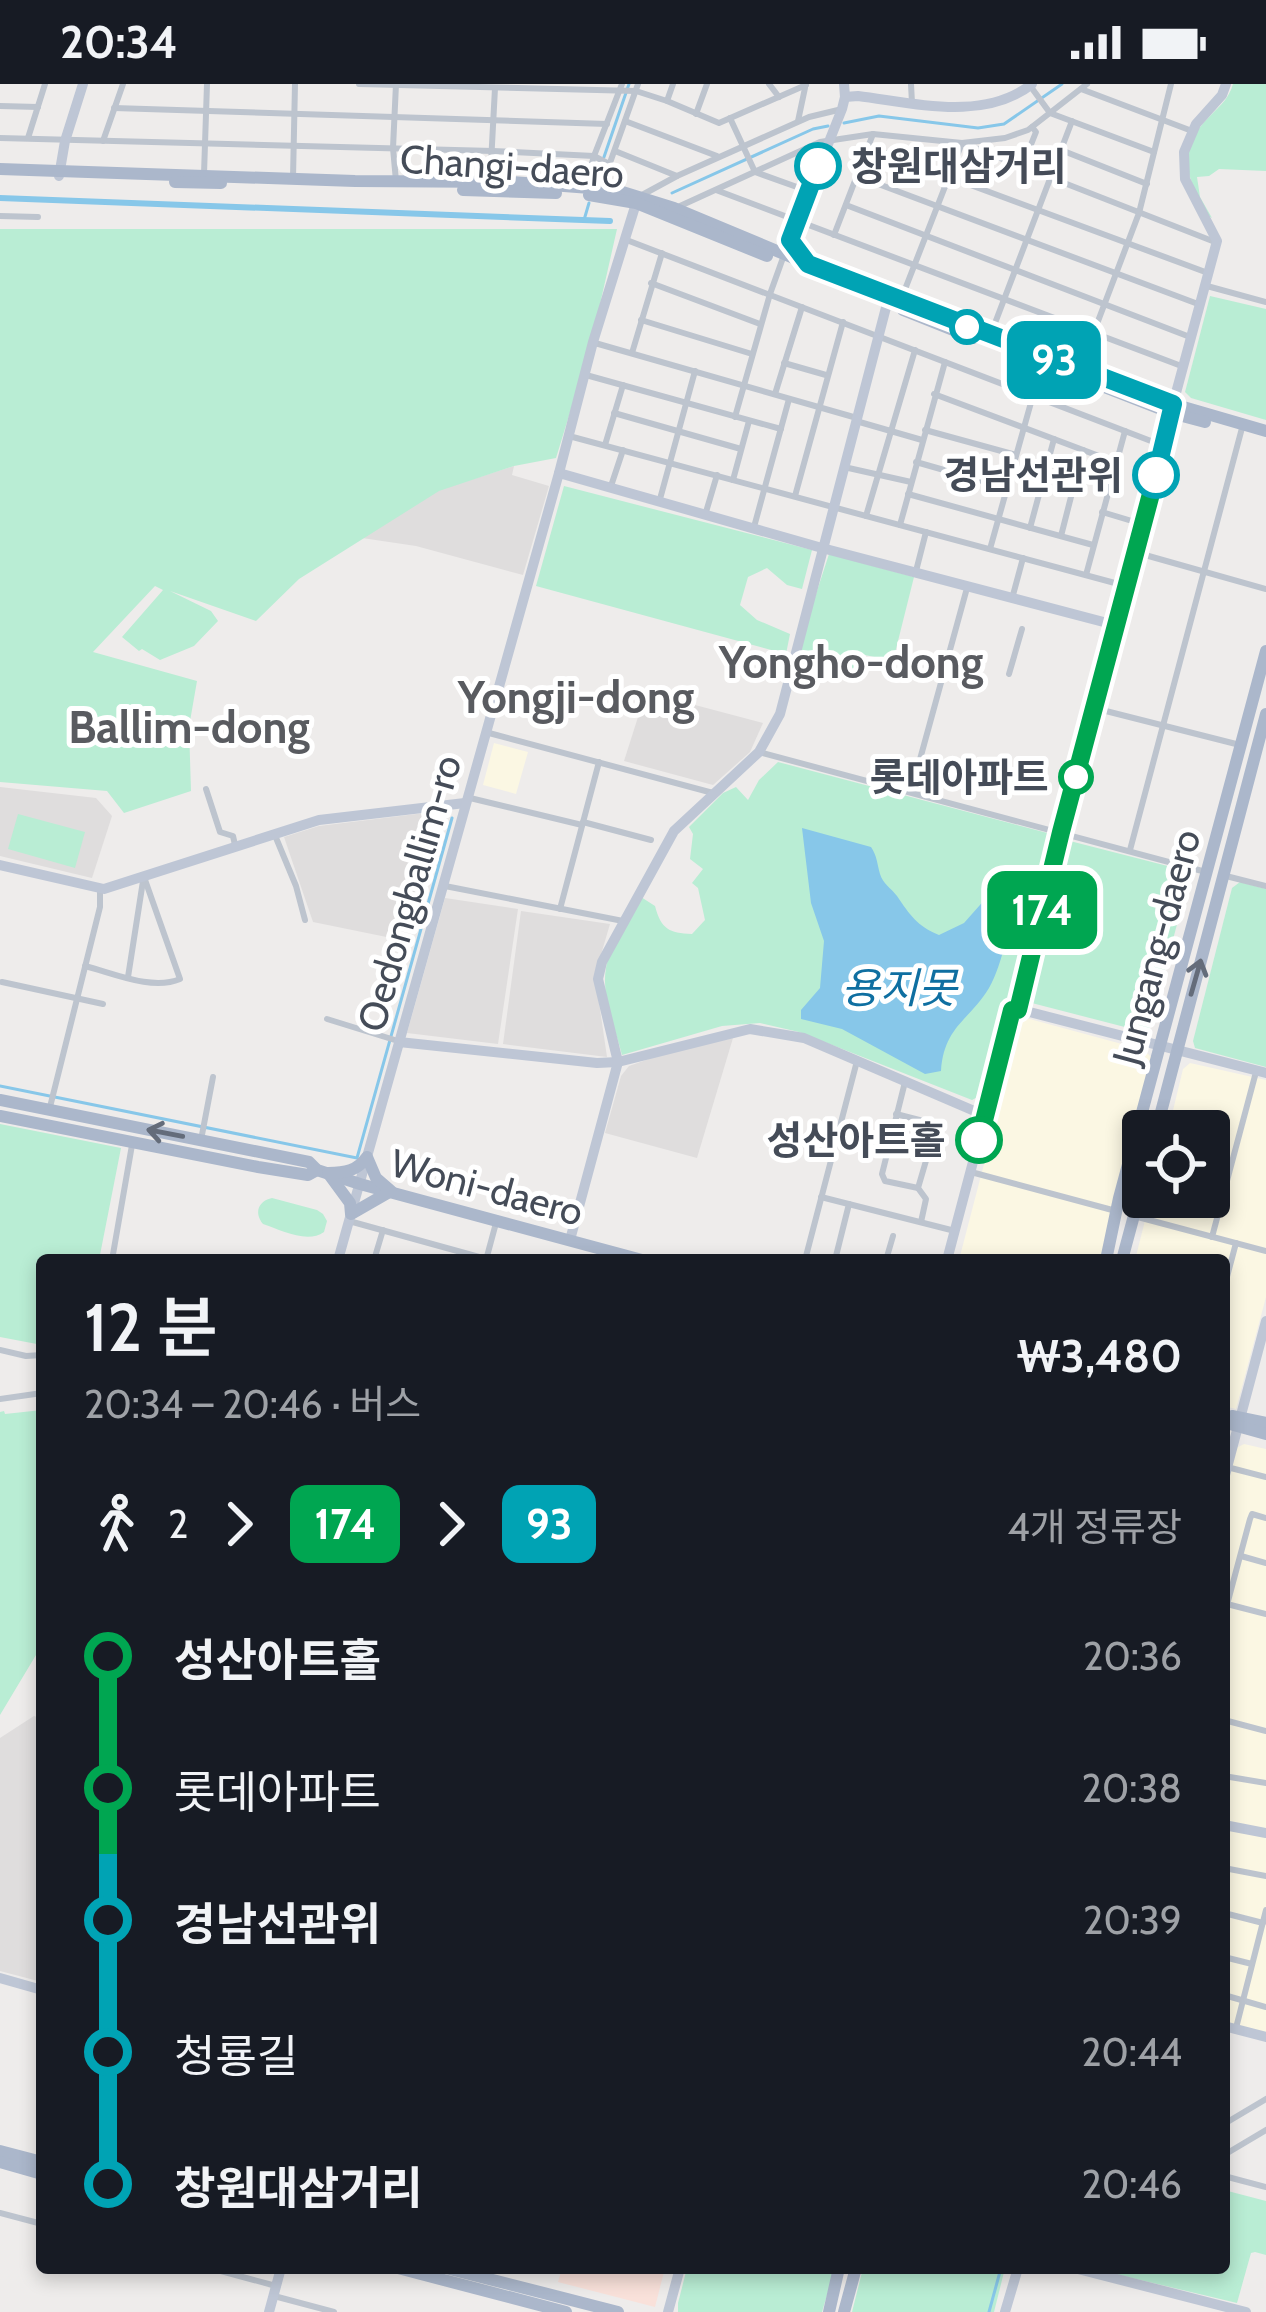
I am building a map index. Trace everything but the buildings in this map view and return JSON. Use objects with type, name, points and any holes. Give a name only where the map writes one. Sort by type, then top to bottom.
[{"type":"main road","name":"Changi-daero","points":[[0,171],[34,169],[176,182],[593,190]]},
{"type":"main road","name":"Changi-daero","points":[[0,171],[490,182],[593,190],[648,204],[768,248],[782,258],[808,264],[1172,409],[1266,434]]},
{"type":"main road","name":"Changi-daero","points":[[648,204],[1172,409]]},
{"type":"main road","name":"Jungang-daero","points":[[1159,1110],[1206,872],[1266,651]]},
{"type":"main road","name":"Jungang-daero","points":[[1107,1254],[1116,1211],[1262,752],[1266,714]]},
{"type":"main road","name":"Woni-daero","points":[[0,1100],[51,1100],[309,1162],[323,1172],[360,1184],[612,1254]]},
{"type":"main road","name":"Woni-daero","points":[[0,1116],[308,1175],[323,1172]]},
{"type":"main road","points":[[323,1172],[342,1173],[359,1167],[367,1157],[376,1178],[391,1191],[350,1217]]},
{"type":"main road","points":[[323,1172],[350,1203],[350,1217]]},
{"type":"main road","points":[[1123,1254],[1133,1218]]},
{"type":"main road","points":[[1232,1420],[1266,1424]]},
{"type":"main road","points":[[1232,1420],[1266,1434]]},
{"type":"main road","points":[[0,2151],[36,2160]]},
{"type":"main road","points":[[0,2162],[36,2172]]},
{"type":"main road","points":[[421,2274],[566,2312]]},
{"type":"main road","points":[[469,2274],[617,2312]]},
{"type":"main road","points":[[829,2312],[838,2274]]},
{"type":"main road","points":[[844,2312],[854,2274]]},
{"type":"street","points":[[28,138],[45,84]]},
{"type":"street","points":[[59,172],[83,84]]},
{"type":"street","points":[[103,141],[123,84]]},
{"type":"street","points":[[204,174],[207,84]]},
{"type":"street","points":[[293,178],[295,84]]},
{"type":"street","points":[[359,84],[636,89],[719,124],[806,84]]},
{"type":"street","points":[[396,84],[396,181]]},
{"type":"street","points":[[667,101],[674,84]]},
{"type":"street","points":[[696,113],[707,84]]},
{"type":"street","points":[[769,84],[779,97]]},
{"type":"street","points":[[798,122],[806,84]]},
{"type":"street","points":[[878,84],[878,98]]},
{"type":"street","points":[[911,84],[912,103]]},
{"type":"street","points":[[1079,369],[1139,213],[1170,86],[1158,84]]},
{"type":"street","points":[[1018,1010],[1217,243],[1186,179],[1184,152],[1192,131],[1226,84]]},
{"type":"street","points":[[490,182],[495,86]]},
{"type":"street","points":[[648,204],[676,176],[843,101],[878,98],[984,106],[1031,86],[1049,111],[1154,152]]},
{"type":"street","points":[[648,204],[716,190],[820,142],[873,134],[962,143],[1006,137],[1032,127],[1084,86],[1192,131]]},
{"type":"street","points":[[593,190],[594,156],[621,88]]},
{"type":"street","points":[[593,190],[615,151],[636,89]]},
{"type":"street","points":[[735,417],[782,258],[843,101]]},
{"type":"street","points":[[0,106],[38,107]]},
{"type":"street","points":[[114,109],[607,124]]},
{"type":"street","points":[[730,118],[755,172],[808,191]]},
{"type":"street","points":[[626,121],[719,157]]},
{"type":"street","points":[[990,336],[1072,121]]},
{"type":"street","points":[[1022,167],[1036,132],[1032,127]]},
{"type":"street","points":[[834,235],[873,134]]},
{"type":"street","points":[[0,138],[64,144],[103,141],[493,151],[594,156],[609,164]]},
{"type":"street","points":[[962,143],[1217,243]]},
{"type":"street","points":[[570,1240],[618,1062],[598,979],[602,962],[674,831],[759,752],[780,714],[878,336],[892,300],[914,266],[962,143]]},
{"type":"street","points":[[34,169],[64,144]]},
{"type":"street","points":[[64,144],[81,171]]},
{"type":"street","points":[[868,147],[1128,243],[1266,302]]},
{"type":"street","points":[[1061,150],[1147,184]]},
{"type":"street","points":[[615,151],[676,176]]},
{"type":"street","points":[[857,176],[1202,305]]},
{"type":"street","points":[[716,190],[1184,367]]},
{"type":"street","name":"Oedongballim-ro","points":[[340,1254],[593,342],[626,234],[648,204]]},
{"type":"street","points":[[845,206],[1192,338]]},
{"type":"street","points":[[0,216],[38,218]]},
{"type":"street","points":[[626,234],[662,253],[1164,446]]},
{"type":"street","points":[[768,248],[790,240]]},
{"type":"street","points":[[790,240],[808,264]]},
{"type":"street","points":[[632,353],[662,253]]},
{"type":"street","points":[[651,284],[760,324]]},
{"type":"street","points":[[775,394],[802,307]]},
{"type":"street","points":[[641,320],[752,354]]},
{"type":"street","points":[[795,496],[842,322]]},
{"type":"street","points":[[593,342],[922,440]]},
{"type":"street","points":[[866,516],[915,350]]},
{"type":"street","points":[[990,549],[1043,360]]},
{"type":"street","points":[[900,525],[945,362]]},
{"type":"street","points":[[784,363],[826,375]]},
{"type":"street","points":[[660,500],[695,371]]},
{"type":"street","points":[[586,375],[781,429]]},
{"type":"street","points":[[605,445],[623,385]]},
{"type":"street","points":[[934,394],[1115,462]]},
{"type":"street","points":[[754,527],[788,399]]},
{"type":"street","points":[[614,413],[741,449]]},
{"type":"street","points":[[733,480],[749,421]]},
{"type":"street","points":[[1130,850],[1242,428]]},
{"type":"street","points":[[925,430],[1016,455]]},
{"type":"street","points":[[1085,575],[1125,431]]},
{"type":"street","points":[[569,436],[1126,586]]},
{"type":"street","points":[[1030,528],[1054,439]]},
{"type":"street","points":[[611,487],[623,450]]},
{"type":"street","points":[[1061,536],[1083,450]]},
{"type":"street","points":[[916,462],[1007,488]]},
{"type":"street","points":[[844,466],[911,482]]},
{"type":"street","points":[[559,473],[1115,625]]},
{"type":"street","points":[[706,513],[717,475]]},
{"type":"street","points":[[908,494],[1093,545]]},
{"type":"street","points":[[1102,512],[1142,524]]},
{"type":"street","points":[[916,571],[926,532]]},
{"type":"street","points":[[1135,552],[1266,589]]},
{"type":"street","points":[[1013,597],[1023,558]]},
{"type":"street","points":[[911,792],[968,585]]},
{"type":"street","points":[[1009,674],[1022,629]]},
{"type":"street","points":[[1094,708],[1240,745]]},
{"type":"street","points":[[485,732],[714,793]]},
{"type":"street","points":[[759,752],[1206,872]]},
{"type":"street","points":[[560,910],[598,762]]},
{"type":"street","points":[[206,789],[220,832],[232,836],[235,846]]},
{"type":"street","points":[[0,865],[100,889],[319,820],[466,800],[652,840]]},
{"type":"street","points":[[274,833],[305,920]]},
{"type":"street","points":[[1223,876],[1266,886]]},
{"type":"street","points":[[128,977],[144,877]]},
{"type":"street","points":[[85,965],[168,985],[180,979],[144,877]]},
{"type":"street","points":[[441,886],[623,921]]},
{"type":"street","points":[[51,1100],[100,907],[100,889]]},
{"type":"street","points":[[2,982],[103,1004]]},
{"type":"street","points":[[949,1254],[1012,1010],[1261,1071],[1213,1237]]},
{"type":"street","points":[[327,1019],[397,1041],[572,1061],[618,1062],[751,1029],[804,1038],[986,1116]]},
{"type":"street","points":[[806,1254],[856,1061]]},
{"type":"street","points":[[201,1135],[213,1077]]},
{"type":"street","points":[[905,1082],[882,1174],[885,1181],[918,1188],[926,1199],[921,1222]]},
{"type":"street","points":[[896,1114],[931,1123],[934,1130],[918,1188]]},
{"type":"street","points":[[113,1254],[133,1142]]},
{"type":"street","points":[[970,1172],[1116,1211]]},
{"type":"street","points":[[821,1196],[955,1231]]},
{"type":"street","points":[[836,1254],[849,1204]]},
{"type":"street","points":[[350,1217],[467,1254]]},
{"type":"street","points":[[1142,1218],[1266,1251]]},
{"type":"street","points":[[489,1254],[496,1220]]},
{"type":"street","points":[[377,1254],[383,1230]]},
{"type":"street","points":[[888,1254],[893,1235]]},
{"type":"street","points":[[1230,1266],[1236,1243]]},
{"type":"street","points":[[1232,1420],[1266,1321]]},
{"type":"street","points":[[0,1350],[36,1355]]},
{"type":"street","points":[[0,1399],[36,1394]]},
{"type":"street","points":[[1230,1473],[1266,1477]]},
{"type":"street","points":[[1230,1590],[1252,1514],[1266,1517]]},
{"type":"street","points":[[1240,1556],[1266,1563]]},
{"type":"street","points":[[1230,1605],[1266,1614]]},
{"type":"street","points":[[1230,1722],[1266,1731]]},
{"type":"street","points":[[1230,1777],[1266,1783]]},
{"type":"street","points":[[1230,1826],[1266,1833]]},
{"type":"street","points":[[1230,1869],[1266,1876]]},
{"type":"street","points":[[1266,1910],[1243,2000],[1230,2027],[1266,2038]]},
{"type":"street","points":[[1230,1914],[1264,1923]]},
{"type":"street","points":[[1230,1958],[1252,1964]]},
{"type":"street","points":[[0,1978],[36,1988]]},
{"type":"street","points":[[1230,1997],[1266,2007]]},
{"type":"street","points":[[1230,2120],[1266,2099]]},
{"type":"street","points":[[1230,2151],[1266,2130]]},
{"type":"street","points":[[1230,2178],[1266,2187]]},
{"type":"street","points":[[0,2213],[36,2222]]},
{"type":"street","points":[[227,2274],[334,2312]]},
{"type":"street","points":[[269,2312],[279,2274]]},
{"type":"street","points":[[668,2312],[678,2274]]},
{"type":"street","points":[[1005,2312],[1016,2274]]},
{"type":"street","points":[[1097,2274],[1246,2312]]},
{"type":"shaded area","points":[[514,466],[512,475],[549,486],[523,575],[416,546],[362,538],[439,490]]},
{"type":"shaded area","points":[[646,692],[763,723],[750,752],[713,785],[624,761]]},
{"type":"shaded area","points":[[494,743],[528,752],[516,794],[483,785]]},
{"type":"shaded area","points":[[0,787],[96,798],[112,816],[92,878],[0,856]]},
{"type":"shaded area","points":[[449,810],[411,942],[313,922],[284,837],[319,826]]},
{"type":"shaded area","points":[[445,898],[518,909],[498,1044],[407,1033]]},
{"type":"shaded area","points":[[521,911],[610,924],[595,975],[607,1057],[503,1044]]},
{"type":"shaded area","points":[[1026,1018],[1144,1050],[1153,1065],[1141,1110],[1122,1110],[1122,1179],[1102,1254],[961,1254],[1021,1022]]},
{"type":"shaded area","points":[[733,1038],[697,1158],[605,1133],[621,1076],[629,1066]]},
{"type":"shaded area","points":[[1190,1063],[1266,1080],[1266,1297],[1236,1409],[1230,1408],[1230,1254],[1137,1254],[1146,1218],[1230,1218],[1230,1110],[1173,1110],[1183,1069]]},
{"type":"shaded area","points":[[1244,1444],[1266,1449],[1266,2037],[1230,2028],[1230,1465],[1234,1449]]},
{"type":"shaded area","points":[[36,1717],[36,1980],[0,1971],[0,1738]]},
{"type":"shaded area","points":[[560,2274],[663,2274],[655,2307],[558,2282]]},
{"type":"green space","points":[[1233,84],[1266,84],[1266,171],[1219,169],[1197,177],[1200,197],[1212,218],[1206,214],[1189,174],[1188,152]]},
{"type":"green space","points":[[0,229],[617,229],[591,344],[556,458],[514,466],[439,491],[299,579],[256,621],[170,591],[211,611],[218,621],[194,646],[160,660],[122,637],[163,590],[155,586],[93,652],[197,681],[189,727],[191,791],[124,813],[107,791],[0,782]]},
{"type":"green space","points":[[1210,296],[1266,309],[1266,420],[1191,398],[1185,392]]},
{"type":"green space","points":[[564,486],[812,550],[802,589],[787,585],[767,568],[748,577],[740,605],[757,620],[790,634],[786,654],[536,586]]},
{"type":"green space","points":[[829,554],[914,577],[893,661],[865,655],[858,678],[794,662]]},
{"type":"green space","points":[[778,762],[1055,835],[983,1094],[972,1100],[799,1032],[760,1023],[722,1026],[622,1055],[605,990],[608,959],[616,941],[641,897],[655,906],[663,925],[672,931],[692,934],[705,920],[698,888],[692,883],[703,869],[690,859],[693,834],[689,827],[723,793],[736,787],[748,800],[759,780]]},
{"type":"green space","points":[[18,814],[85,832],[75,868],[8,849]]},
{"type":"green space","points":[[1066,840],[1191,872],[1148,1033],[1024,1001]]},
{"type":"green space","points":[[1240,882],[1266,889],[1266,1067],[1195,1048],[1193,1041],[1232,888]]},
{"type":"green space","points":[[0,1124],[121,1148],[100,1254],[36,1254],[36,1344],[0,1337]]},
{"type":"green space","points":[[272,1198],[317,1210],[327,1221],[324,1232],[302,1236],[263,1224],[259,1208]]},
{"type":"green space","points":[[36,1411],[36,1655],[0,1715],[0,1412]]},
{"type":"green space","points":[[1230,2192],[1266,2201],[1266,2255],[1251,2253],[1237,2303],[1115,2274],[1230,2274]]},
{"type":"green space","points":[[685,2274],[833,2274],[822,2312],[678,2312]]},
{"type":"green space","points":[[862,2274],[1004,2274],[994,2312],[852,2312]]},
{"type":"water","name":"용지못","points":[[802,828],[871,847],[885,883],[915,919],[939,935],[964,923],[1003,879],[1019,885],[994,978],[952,1033],[941,1071],[925,1074],[842,1029],[801,1019],[801,1010],[820,988],[824,941],[811,903]]},
{"type":"waterway","points":[[604,157],[629,84]]},
{"type":"waterway","points":[[844,123],[879,116],[978,128],[1004,124],[1062,84]]},
{"type":"waterway","points":[[672,193],[828,126]]},
{"type":"waterway","points":[[598,177],[602,165]]},
{"type":"waterway","points":[[0,198],[610,221]]},
{"type":"waterway","points":[[584,220],[589,203]]},
{"type":"waterway","points":[[0,1086],[357,1158],[452,818]]},
{"type":"waterway","points":[[989,2312],[999,2274]]},
{"type":"bus line","name":"93","points":[[818,166],[790,240],[808,264],[1173,404],[1156,475]]},
{"type":"bus line","name":"174","points":[[979,1140],[1012,1010],[1018,1010],[1156,475]]},
{"type":"place","name":"창원대삼거리","points":[[818,166]]},
{"type":"place","name":"경남선관위","points":[[1156,475]]},
{"type":"place","name":"롯데아파트","points":[[1076,777]]},
{"type":"place","name":"성산아트홀","points":[[979,1140]]},
{"type":"district","name":"Yongho-dong","points":[[851,662]]},
{"type":"district","name":"Yongji-dong","points":[[576,697]]},
{"type":"district","name":"Ballim-dong","points":[[189,727]]}]
